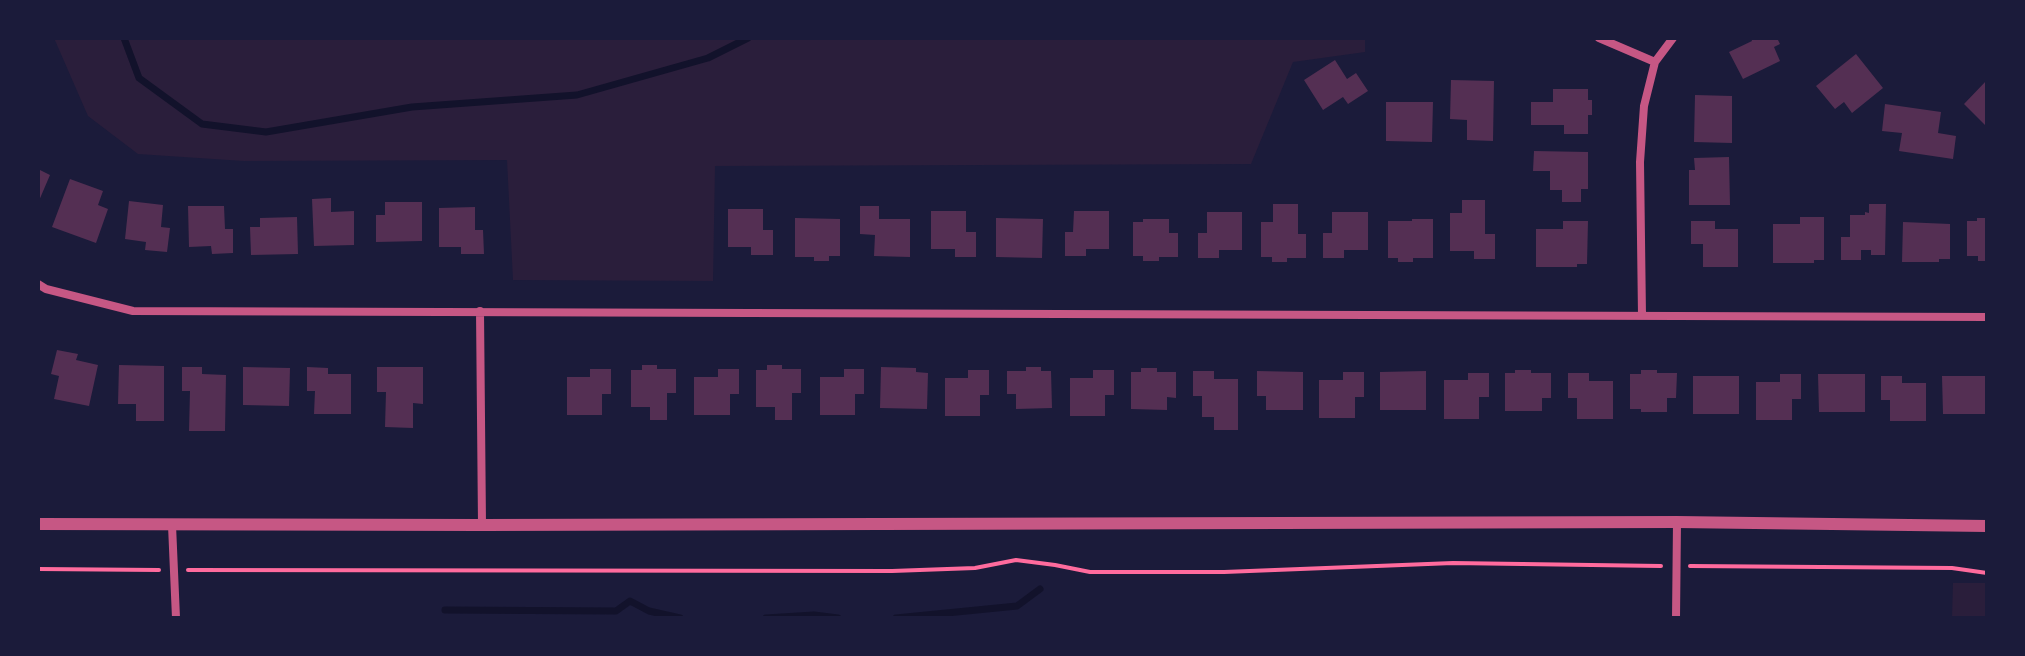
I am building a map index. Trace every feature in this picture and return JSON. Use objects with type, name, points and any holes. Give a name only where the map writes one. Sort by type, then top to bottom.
[{"type":"street","points":[[1599,38],[1655,62]]},
{"type":"street","points":[[1642,316],[1640,162],[1644,106],[1655,62],[1673,38]]},
{"type":"street","points":[[38,284],[46,289],[133,311],[1987,317]]},
{"type":"street","points":[[480,311],[482,525]]},
{"type":"street","points":[[1676,618],[1677,522]]},
{"type":"street","points":[[38,524],[1677,522],[1987,526]]},
{"type":"street","points":[[172,525],[176,618]]},
{"type":"path","points":[[38,569],[892,571],[975,568],[1016,560],[1090,572],[1224,572],[1453,563],[1952,568],[1987,573]]},
{"type":"shaded area","points":[[54,38],[1365,38],[1365,52],[1293,62],[1251,164],[715,166],[713,281],[513,280],[507,160],[244,161],[138,154],[88,116]]},
{"type":"shaded area","points":[[1953,583],[1987,583],[1987,618],[1952,618]]},
{"type":"building","points":[[1751,38],[1777,38],[1780,44],[1774,47],[1780,61],[1743,79],[1729,52],[1752,41]]},
{"type":"building","points":[[1856,54],[1883,88],[1852,113],[1844,102],[1835,109],[1816,86]]},
{"type":"building","points":[[1335,60],[1347,79],[1356,73],[1368,91],[1348,104],[1343,97],[1323,110],[1304,80]]},
{"type":"building","points":[[1451,80],[1494,81],[1493,141],[1467,140],[1467,120],[1450,119]]},
{"type":"building","points":[[1987,80],[1987,127],[1964,104]]},
{"type":"building","points":[[1553,89],[1588,89],[1592,115],[1588,115],[1588,134],[1564,134],[1564,125],[1531,125],[1531,102],[1553,102]]},
{"type":"building","points":[[1695,95],[1732,96],[1732,143],[1694,142]]},
{"type":"building","points":[[1386,102],[1433,102],[1432,142],[1386,141]]},
{"type":"building","points":[[1885,104],[1941,112],[1938,133],[1956,136],[1953,159],[1899,151],[1902,133],[1882,131]]},
{"type":"building","points":[[1534,151],[1588,152],[1588,189],[1581,189],[1581,202],[1562,202],[1562,190],[1550,190],[1550,171],[1533,171]]},
{"type":"building","points":[[1729,157],[1730,205],[1689,205],[1689,170],[1695,170],[1694,158]]},
{"type":"building","points":[[38,169],[50,175],[38,203]]},
{"type":"building","points":[[70,179],[103,191],[98,205],[108,209],[96,243],[52,227]]},
{"type":"building","points":[[331,198],[331,212],[354,211],[354,245],[314,246],[312,199]]},
{"type":"building","points":[[1462,200],[1485,200],[1485,234],[1495,234],[1495,259],[1474,259],[1474,251],[1450,251],[1450,213],[1462,213]]},
{"type":"building","points":[[129,201],[163,205],[161,227],[170,228],[167,252],[145,250],[146,242],[125,239]]},
{"type":"building","points":[[385,202],[422,202],[422,241],[376,242],[376,215],[385,215]]},
{"type":"building","points":[[1273,204],[1298,204],[1298,234],[1306,234],[1306,258],[1272,262],[1272,257],[1261,257],[1261,222],[1273,222]]},
{"type":"building","points":[[1869,204],[1886,204],[1885,255],[1871,255],[1871,250],[1861,250],[1861,260],[1841,260],[1841,237],[1850,237],[1850,215],[1869,213]]},
{"type":"building","points":[[188,206],[224,206],[225,229],[233,229],[233,253],[212,254],[211,246],[189,247]]},
{"type":"building","points":[[860,206],[879,206],[879,219],[910,219],[910,257],[874,256],[875,235],[860,234]]},
{"type":"building","points":[[475,207],[475,230],[483,230],[484,254],[461,254],[461,247],[439,247],[439,208]]},
{"type":"building","points":[[728,209],[763,209],[763,230],[773,230],[773,255],[751,255],[751,247],[728,247]]},
{"type":"building","points":[[931,211],[966,211],[966,232],[976,232],[976,257],[955,257],[955,249],[931,249]]},
{"type":"building","points":[[1074,211],[1109,211],[1109,249],[1086,249],[1086,256],[1065,256],[1065,232],[1073,232]]},
{"type":"building","points":[[1207,212],[1242,212],[1242,250],[1219,250],[1219,258],[1198,258],[1198,233],[1207,233]]},
{"type":"building","points":[[1332,212],[1368,212],[1368,250],[1344,250],[1344,258],[1323,258],[1323,233],[1332,233]]},
{"type":"building","points":[[297,217],[298,254],[251,255],[250,227],[260,227],[260,218]]},
{"type":"building","points":[[1800,217],[1824,217],[1824,260],[1814,260],[1814,263],[1773,263],[1773,224],[1800,224]]},
{"type":"building","points":[[795,218],[840,219],[840,256],[829,256],[829,261],[795,257]]},
{"type":"building","points":[[996,218],[1043,219],[1042,258],[996,257]]},
{"type":"building","points":[[1977,218],[1987,218],[1987,261],[1978,261],[1978,256],[1967,256],[1967,221],[1977,221]]},
{"type":"building","points":[[1143,219],[1169,219],[1169,233],[1178,233],[1178,257],[1143,261],[1143,256],[1133,256],[1133,222],[1143,222]]},
{"type":"building","points":[[1433,219],[1433,258],[1398,262],[1398,258],[1388,258],[1388,221]]},
{"type":"building","points":[[1563,221],[1588,221],[1587,264],[1577,264],[1577,267],[1536,267],[1536,229],[1563,229]]},
{"type":"building","points":[[1691,221],[1715,221],[1715,229],[1738,229],[1738,267],[1703,267],[1703,244],[1691,244]]},
{"type":"building","points":[[1903,222],[1950,224],[1950,259],[1902,262]]},
{"type":"building","points":[[57,350],[78,354],[76,360],[98,365],[89,406],[54,399],[59,376],[51,374]]},
{"type":"building","points":[[119,365],[164,366],[164,421],[136,421],[136,404],[118,404]]},
{"type":"building","points":[[642,365],[676,369],[676,393],[667,393],[667,420],[650,420],[650,407],[631,407],[631,370],[642,370]]},
{"type":"building","points":[[767,365],[801,369],[801,393],[792,393],[792,420],[775,420],[775,407],[756,407],[756,370],[767,370]]},
{"type":"building","points":[[182,367],[202,367],[202,374],[226,375],[225,431],[189,431],[190,391],[182,391]]},
{"type":"building","points":[[243,367],[290,368],[289,406],[243,405]]},
{"type":"building","points":[[307,367],[328,368],[328,374],[351,374],[351,414],[314,414],[315,391],[307,391]]},
{"type":"building","points":[[377,367],[423,367],[423,404],[413,403],[413,428],[385,427],[386,392],[377,392]]},
{"type":"building","points":[[881,367],[916,368],[916,372],[928,373],[927,409],[880,408]]},
{"type":"building","points":[[1026,367],[1051,371],[1052,408],[1016,409],[1016,394],[1007,394],[1007,371],[1026,371]]},
{"type":"building","points":[[1141,368],[1176,372],[1176,398],[1167,397],[1167,410],[1131,409],[1131,372],[1141,372]]},
{"type":"building","points":[[590,369],[611,369],[611,394],[602,394],[602,415],[567,415],[567,377],[590,377]]},
{"type":"building","points":[[718,369],[739,369],[739,394],[730,394],[730,415],[694,415],[694,377],[718,377]]},
{"type":"building","points":[[844,369],[864,369],[864,394],[855,394],[855,415],[820,415],[820,377],[844,377]]},
{"type":"building","points":[[968,370],[989,370],[989,395],[980,395],[980,416],[945,416],[945,378],[968,378]]},
{"type":"building","points":[[1093,370],[1114,370],[1114,395],[1105,395],[1105,416],[1070,416],[1070,378],[1093,378]]},
{"type":"building","points":[[1515,370],[1551,373],[1551,398],[1542,398],[1542,411],[1505,411],[1505,373],[1515,373]]},
{"type":"building","points":[[1641,370],[1677,373],[1676,398],[1667,398],[1667,412],[1630,409],[1630,374],[1641,374]]},
{"type":"building","points":[[1193,371],[1214,371],[1214,379],[1238,379],[1238,430],[1214,430],[1214,417],[1202,417],[1202,396],[1193,396]]},
{"type":"building","points":[[1257,371],[1303,372],[1303,410],[1266,410],[1266,396],[1257,396]]},
{"type":"building","points":[[1426,371],[1426,410],[1380,410],[1380,372]]},
{"type":"building","points":[[1343,372],[1364,372],[1364,397],[1355,397],[1355,418],[1319,418],[1319,380],[1343,380]]},
{"type":"building","points":[[1468,373],[1489,373],[1489,397],[1479,397],[1479,419],[1444,419],[1444,380],[1468,380]]},
{"type":"building","points":[[1568,373],[1589,373],[1589,381],[1613,381],[1613,419],[1577,419],[1577,398],[1568,398]]},
{"type":"building","points":[[1780,374],[1801,374],[1801,399],[1792,399],[1792,420],[1756,420],[1756,382],[1780,382]]},
{"type":"building","points":[[1818,374],[1865,374],[1865,412],[1819,412]]},
{"type":"building","points":[[1693,376],[1739,376],[1739,414],[1693,414]]},
{"type":"building","points":[[1881,376],[1902,376],[1902,383],[1926,383],[1926,421],[1890,421],[1890,400],[1881,400]]},
{"type":"building","points":[[1942,376],[1987,376],[1987,414],[1943,414]]},
{"type":"waterway","points":[[124,38],[139,78],[202,124],[266,132],[412,107],[577,95],[708,58],[748,38]]},
{"type":"waterway","points":[[896,618],[1017,606],[1040,589]]},
{"type":"waterway","points":[[445,610],[616,611],[630,601],[649,611],[680,618]]},
{"type":"waterway","points":[[766,618],[814,615],[838,618]]}]
